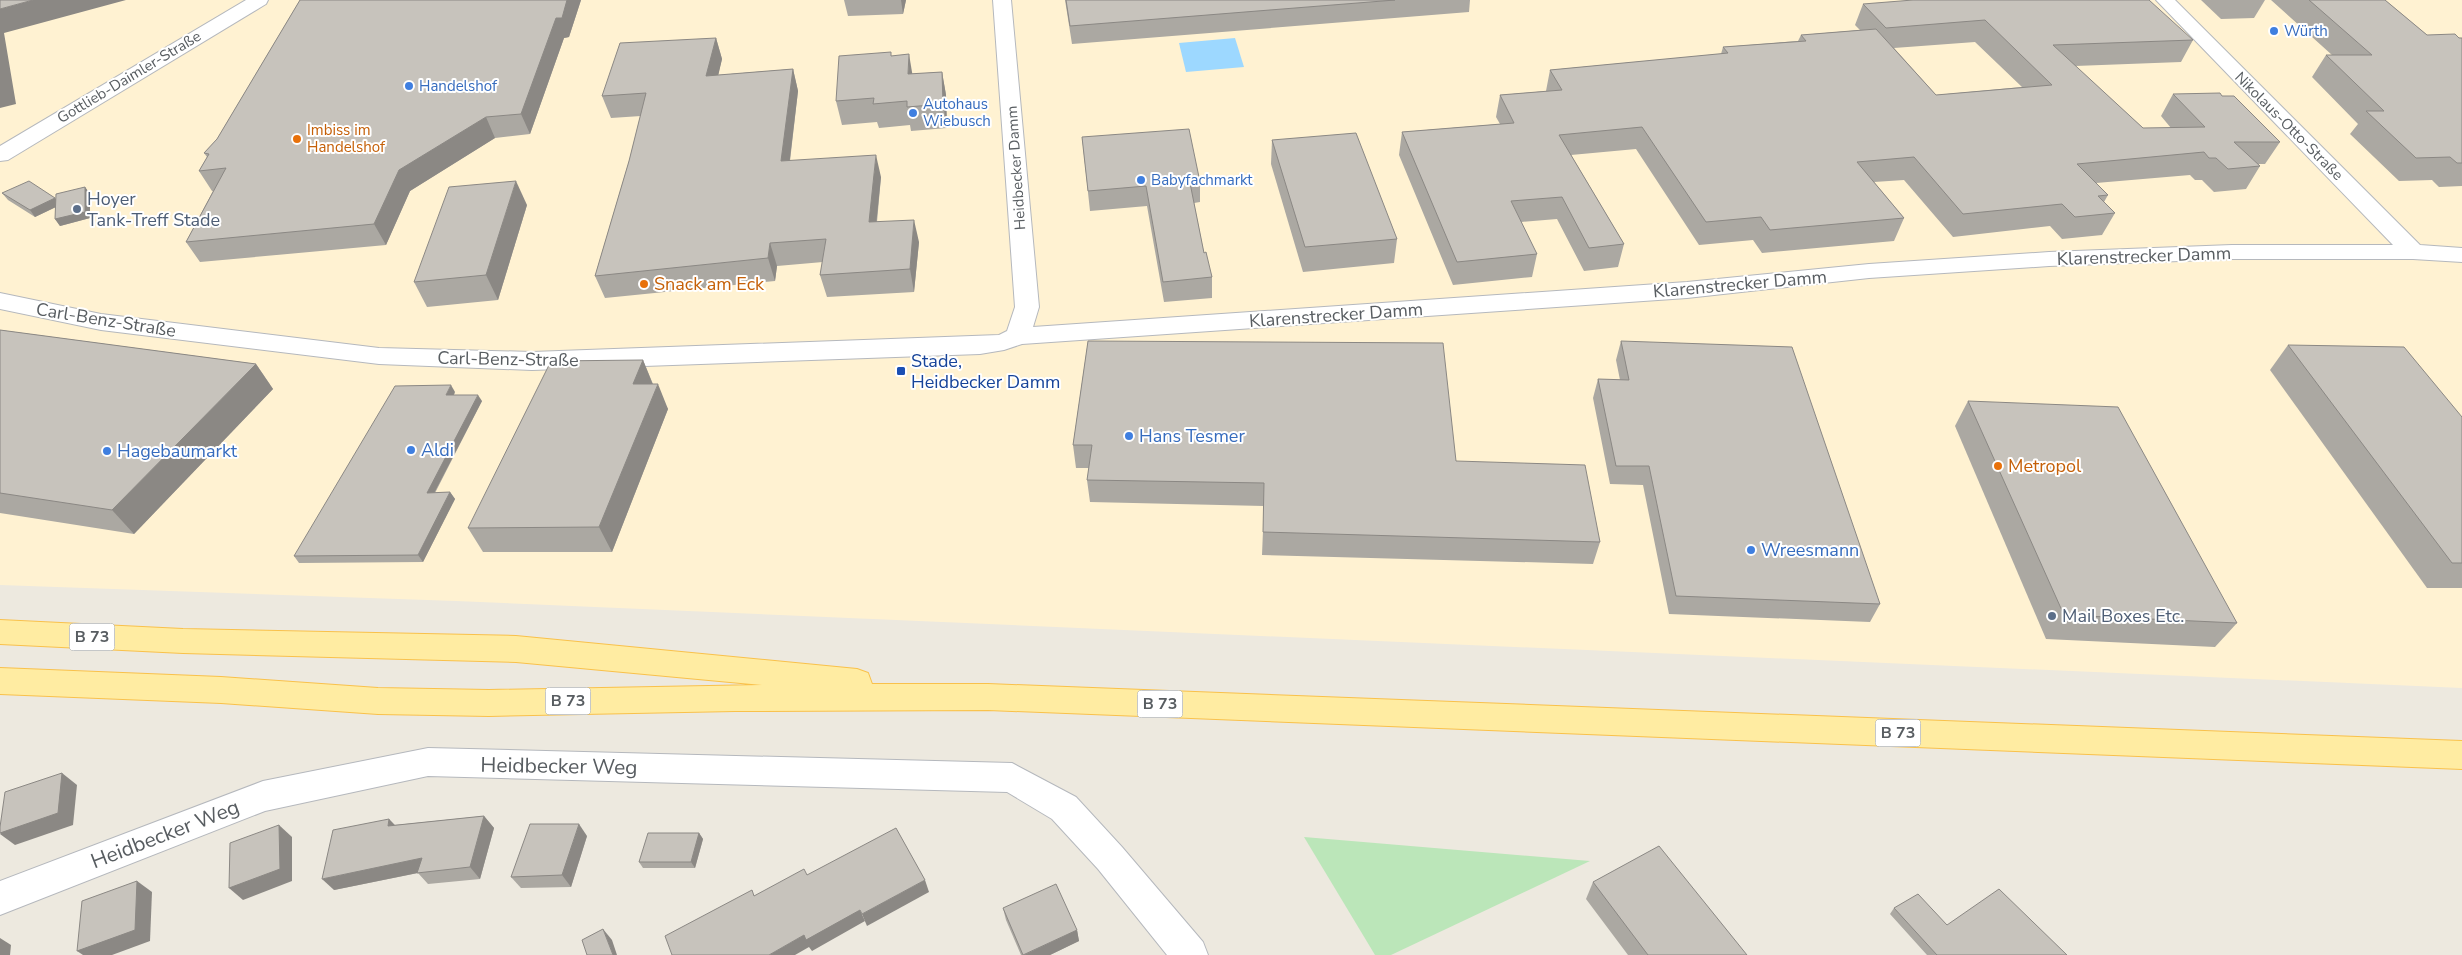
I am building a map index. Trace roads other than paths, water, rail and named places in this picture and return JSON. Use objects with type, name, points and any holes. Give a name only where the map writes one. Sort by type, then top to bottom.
[{"type":"main road","name":"B 73","points":[[0,632],[183,641],[516,649],[746,670],[988,697]]},
{"type":"main road","name":"B 73","points":[[0,681],[184,688],[378,701],[480,703],[735,698],[988,697],[2462,754]]},
{"type":"street","name":"Gottlieb-Daimler-Straße","points":[[0,155],[259,0]]},
{"type":"street","name":"Heidbecker Damm","points":[[1002,0],[1027,307],[1018,336]]},
{"type":"street","name":"Nikolaus-Otto-Straße","points":[[2165,0],[2413,252]]},
{"type":"street","name":"Klarenstrecker Damm","points":[[1018,336],[1071,334],[1687,290],[1869,271],[2040,260],[2232,252],[2413,252],[2462,255]]},
{"type":"street","name":"Carl-Benz-Straße","points":[[0,301],[101,322],[379,356],[408,357],[532,361],[640,358],[1000,344],[1009,342],[1018,336]]},
{"type":"street","name":"Heidbecker Weg","points":[[0,898],[263,796],[428,762],[1012,778],[1064,808],[1110,858],[1190,955]]},
{"type":"water","points":[[1235,38],[1244,67],[1186,72],[1179,43]]},
{"type":"place","name":"Würth","points":[[2274,31]]},
{"type":"place","name":"Handelshof","points":[[409,86]]},
{"type":"place","name":"Autohaus Wiebusch","points":[[913,113]]},
{"type":"place","name":"Imbiss im Handelshof","points":[[297,139]]},
{"type":"place","name":"Babyfachmarkt","points":[[1141,180]]},
{"type":"place","name":"Hoyer Tank-Treff Stade","points":[[77,209]]},
{"type":"place","name":"Snack am Eck","points":[[644,284]]},
{"type":"place","name":"Stade, Heidbecker Damm","points":[[901,371]]},
{"type":"place","name":"Hans Tesmer","points":[[1129,436]]},
{"type":"place","name":"Aldi","points":[[411,450]]},
{"type":"place","name":"Hagebaumarkt","points":[[107,451]]},
{"type":"place","name":"Metropol","points":[[1998,466]]},
{"type":"place","name":"Wreesmann","points":[[1751,550]]},
{"type":"place","name":"Mail Boxes Etc.","points":[[2052,616]]}]
